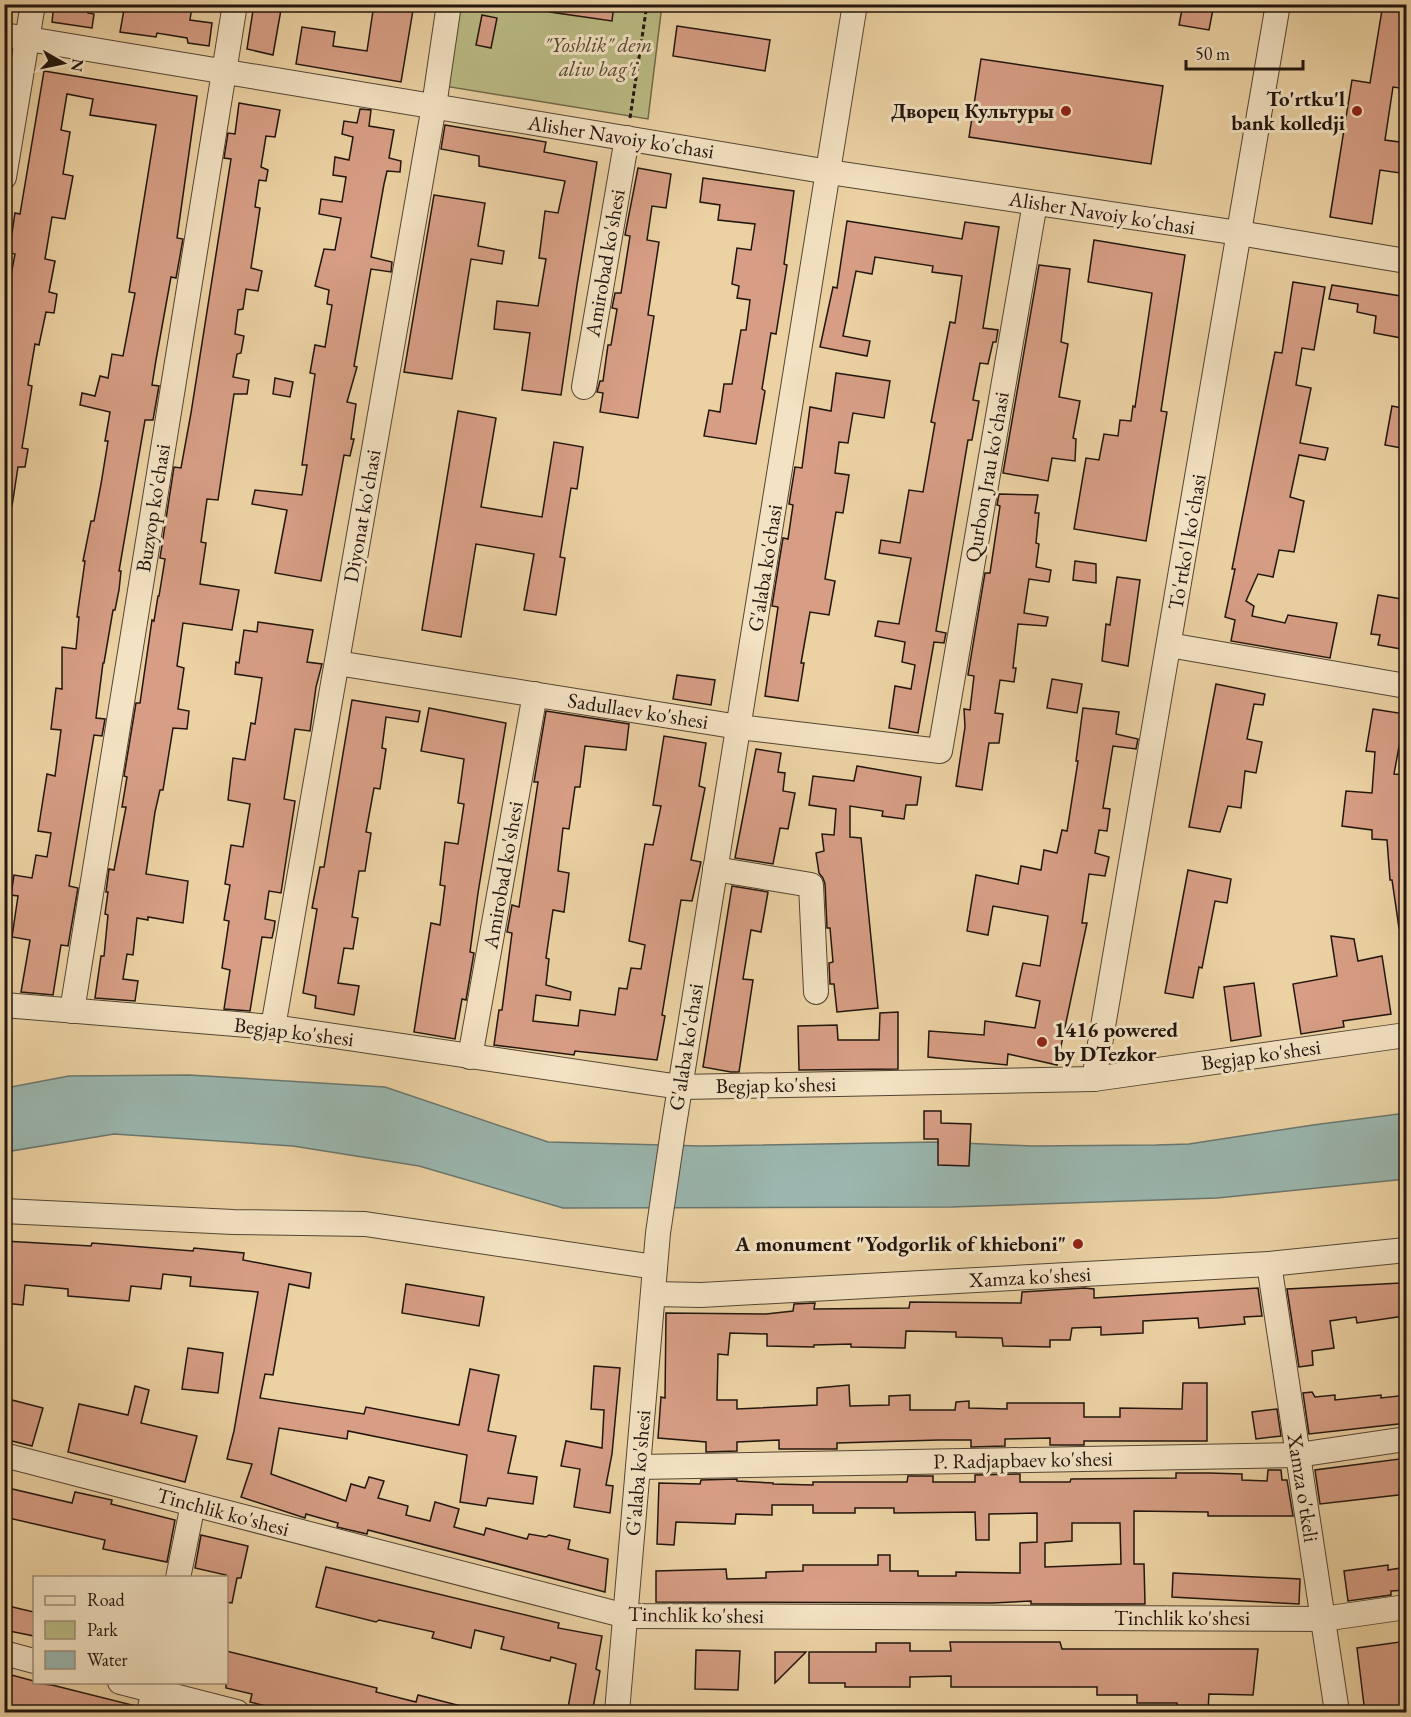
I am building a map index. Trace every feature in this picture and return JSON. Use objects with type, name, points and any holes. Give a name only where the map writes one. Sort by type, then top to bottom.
[{"type":"street","points":[[4,177],[16,37],[33,4]]},
{"type":"street","name":"Buzyop ko'chasi","points":[[72,1011],[235,4]]},
{"type":"street","name":"Diyonat ko'chasi","points":[[273,1028],[434,106],[449,4]]},
{"type":"street","name":"G'alaba ko'chasi","points":[[658,1233],[830,172],[855,4]]},
{"type":"street","name":"To'rtko'l ko'chasi","points":[[1094,1079],[1278,4]]},
{"type":"street","name":"Alisher Navoiy ko'chasi","points":[[16,37],[830,172],[1239,233],[1407,261]]},
{"type":"street","name":"Amirobad ko'shesi","points":[[584,387],[627,138]]},
{"type":"street","name":"Qurbon Jrau ko'chasi","points":[[940,751],[1035,203]]},
{"type":"street","points":[[1170,645],[1407,686]]},
{"type":"street","name":"Sadullaev ko'shesi","points":[[337,663],[739,727],[940,751]]},
{"type":"street","name":"Amirobad ko'shesi","points":[[470,1057],[535,694]]},
{"type":"street","points":[[716,869],[812,885],[816,992]]},
{"type":"street","name":"Begjap ko'shesi","points":[[4,1005],[273,1028],[680,1087],[1094,1079],[1407,1035]]},
{"type":"street","points":[[4,1210],[233,1222],[365,1224],[655,1267]]},
{"type":"street","name":"G'alaba ko'shesi","points":[[618,1713],[658,1233]]},
{"type":"street","name":"Xamza ko'shesi","points":[[653,1294],[701,1295],[1269,1264],[1407,1250]]},
{"type":"street","name":"Xamza o'tkeli","points":[[1269,1264],[1337,1713]]},
{"type":"street","name":"P. Radjapbaev ko'shesi","points":[[638,1467],[1298,1455],[1407,1439]]},
{"type":"street","name":"Tinchlik ko'shesi","points":[[4,1455],[626,1616],[1323,1619],[1407,1607]]},
{"type":"street","points":[[178,1576],[193,1504]]},
{"type":"street","points":[[4,1653],[33,1661]]},
{"type":"street","points":[[123,1684],[153,1695],[237,1713]]},
{"type":"path","points":[[627,138],[647,4]]},
{"type":"green space","name":"\"Yoshlik\" dem aliw bag'i","points":[[457,5],[662,5],[648,119],[444,86]]},
{"type":"water","points":[[189,1075],[385,1087],[548,1142],[701,1146],[938,1142],[1031,1146],[1189,1144],[1406,1113],[1406,1179],[1217,1198],[952,1207],[563,1208],[419,1166],[293,1146],[114,1134],[5,1152],[5,1088],[69,1076]]},
{"type":"building","points":[[54,4],[89,4],[88,13],[94,14],[92,28],[52,22]]},
{"type":"building","points":[[125,4],[192,6],[190,20],[212,23],[209,46],[188,43],[187,38],[157,33],[156,37],[120,32]]},
{"type":"building","points":[[254,4],[282,4],[273,55],[247,49]]},
{"type":"building","points":[[374,4],[414,4],[401,82],[296,64],[302,27],[335,32],[333,46],[367,51]]},
{"type":"building","points":[[550,4],[614,4],[612,21],[550,12]]},
{"type":"building","points":[[1183,4],[1214,4],[1209,30],[1179,25]]},
{"type":"building","points":[[1383,4],[1407,4],[1404,44],[1407,45],[1407,89],[1393,87],[1385,140],[1407,143],[1407,174],[1380,170],[1372,224],[1330,217],[1352,80],[1370,83]]},
{"type":"building","points":[[482,15],[497,18],[491,48],[476,45]]},
{"type":"building","points":[[677,26],[770,40],[765,71],[673,56]]},
{"type":"building","name":"Дворец Культуры","points":[[981,59],[1163,86],[1151,164],[969,137]]},
{"type":"building","points":[[44,71],[197,96],[177,238],[183,239],[176,278],[171,277],[152,385],[159,386],[153,420],[145,420],[119,571],[121,571],[119,590],[103,663],[96,718],[105,719],[102,736],[94,735],[69,886],[78,888],[68,946],[61,945],[53,995],[21,992],[30,940],[12,937],[18,896],[11,895],[14,875],[32,878],[36,855],[47,857],[51,833],[38,831],[47,774],[55,776],[61,730],[51,729],[56,688],[62,689],[62,647],[76,649],[79,617],[77,617],[85,561],[83,561],[91,521],[94,521],[108,441],[105,441],[110,412],[80,405],[82,393],[95,396],[100,376],[108,378],[112,354],[123,356],[135,293],[129,292],[156,125],[90,115],[93,99],[67,94],[61,130],[70,132],[63,174],[73,176],[65,219],[52,217],[45,259],[55,261],[49,292],[57,294],[54,313],[46,312],[39,345],[35,344],[28,385],[32,386],[22,448],[28,449],[25,467],[18,467],[12,506],[4,506],[4,312],[15,254],[9,253],[15,213],[20,214]]},
{"type":"building","points":[[239,103],[280,110],[275,137],[266,136],[261,167],[268,170],[266,181],[259,180],[255,207],[260,208],[251,268],[262,271],[258,291],[246,289],[243,309],[238,310],[235,334],[244,336],[241,353],[237,354],[233,377],[249,380],[247,394],[234,394],[218,500],[207,499],[201,542],[206,543],[200,584],[239,590],[232,630],[183,623],[177,666],[184,668],[178,709],[189,711],[187,729],[173,728],[163,790],[160,790],[155,812],[146,874],[188,881],[183,923],[148,917],[148,920],[137,918],[133,955],[127,954],[123,979],[138,981],[135,1001],[95,998],[101,956],[104,956],[109,869],[114,870],[126,807],[122,807],[127,777],[124,776],[136,703],[140,703],[152,620],[154,621],[165,559],[160,558],[174,467],[181,468],[191,413],[231,159],[224,158],[228,133],[235,134]]},
{"type":"building","points":[[360,109],[371,110],[369,126],[394,130],[389,158],[401,161],[400,172],[387,171],[384,184],[371,257],[392,262],[391,272],[371,269],[354,366],[357,367],[347,402],[356,404],[351,439],[354,439],[350,456],[344,455],[321,581],[275,573],[287,510],[252,504],[255,490],[302,495],[307,465],[302,465],[315,374],[310,373],[315,345],[325,347],[332,305],[327,304],[329,290],[315,286],[324,249],[335,250],[341,218],[319,214],[321,199],[342,202],[346,177],[333,175],[335,157],[349,160],[353,137],[342,134],[344,121],[357,123]]},
{"type":"building","points":[[445,125],[546,142],[544,152],[597,162],[561,395],[522,390],[530,333],[494,329],[497,301],[538,306],[546,259],[539,258],[545,211],[558,213],[565,181],[479,166],[479,156],[441,149]]},
{"type":"building","points":[[638,168],[671,174],[666,208],[652,206],[647,240],[659,242],[648,315],[654,316],[638,418],[600,412],[603,393],[597,392],[600,381],[603,381],[608,345],[611,345],[617,309],[612,308],[615,293],[621,293],[630,236],[625,235]]},
{"type":"building","points":[[703,178],[794,191],[784,264],[787,265],[776,334],[771,333],[762,389],[765,391],[756,444],[704,436],[709,410],[720,412],[724,384],[732,384],[741,330],[746,330],[750,300],[737,298],[739,286],[732,284],[737,248],[751,250],[755,224],[718,220],[720,205],[700,202]]},
{"type":"building","points":[[434,195],[485,203],[478,246],[504,251],[502,264],[471,259],[452,379],[404,372]]},
{"type":"building","points":[[847,221],[962,239],[965,222],[999,227],[983,328],[998,330],[988,364],[980,363],[973,400],[979,401],[972,440],[968,440],[936,631],[946,633],[944,643],[934,642],[918,733],[889,728],[895,686],[911,689],[915,665],[902,662],[905,642],[875,636],[878,621],[899,624],[911,558],[879,553],[881,540],[900,543],[909,490],[923,492],[935,423],[931,422],[950,322],[955,323],[962,276],[932,272],[933,266],[875,257],[872,274],[856,271],[843,336],[870,341],[867,356],[820,347],[833,287],[837,288]]},
{"type":"building","points":[[1094,240],[1185,255],[1161,411],[1167,412],[1146,541],[1074,529],[1086,458],[1099,460],[1104,434],[1118,436],[1120,420],[1131,421],[1152,293],[1088,282]]},
{"type":"building","points":[[1039,265],[1070,269],[1061,342],[1068,344],[1059,397],[1080,401],[1073,438],[1076,439],[1075,461],[1052,458],[1048,481],[1003,473]]},
{"type":"building","points":[[1293,282],[1325,287],[1314,350],[1302,348],[1296,385],[1311,388],[1300,443],[1328,448],[1325,460],[1299,455],[1290,497],[1304,501],[1294,552],[1279,550],[1273,577],[1258,574],[1246,601],[1254,606],[1252,616],[1285,623],[1288,615],[1337,623],[1330,658],[1231,641],[1235,620],[1225,617],[1235,569],[1232,569],[1275,352],[1282,353]]},
{"type":"building","points":[[1332,285],[1407,297],[1407,339],[1374,333],[1376,316],[1357,312],[1358,304],[1329,299]]},
{"type":"building","points":[[836,373],[890,381],[884,418],[853,413],[848,443],[839,442],[835,473],[849,475],[843,513],[836,512],[825,579],[835,581],[829,615],[810,612],[801,663],[804,663],[798,701],[765,696],[778,607],[772,606],[783,538],[788,539],[793,505],[789,504],[795,467],[802,468],[810,407],[831,411]]},
{"type":"building","points":[[275,378],[293,382],[290,397],[273,394]]},
{"type":"building","points":[[1392,406],[1407,409],[1407,449],[1385,445]]},
{"type":"building","points":[[458,411],[496,418],[481,507],[542,517],[554,442],[583,447],[577,489],[571,488],[560,557],[565,558],[556,615],[524,610],[534,554],[476,544],[461,637],[422,630]]},
{"type":"building","points":[[999,494],[1038,495],[1035,513],[1039,513],[1036,567],[1051,570],[1049,582],[1029,579],[1024,613],[1048,617],[1046,626],[1018,624],[1013,668],[1016,668],[1014,682],[1000,680],[995,713],[1003,714],[999,743],[989,743],[982,790],[956,786],[965,727],[964,709],[970,710],[974,676],[968,675],[985,573],[990,573],[1000,506],[997,505]]},
{"type":"building","points":[[1075,561],[1096,564],[1096,583],[1073,580]]},
{"type":"building","points":[[1117,577],[1140,580],[1128,666],[1102,661],[1106,624],[1110,625]]},
{"type":"building","points":[[1378,595],[1407,600],[1407,650],[1378,645],[1380,635],[1371,634]]},
{"type":"building","points":[[258,622],[313,630],[307,662],[322,664],[316,687],[310,731],[295,729],[284,799],[295,801],[281,893],[269,891],[265,919],[275,921],[274,929],[272,938],[262,937],[250,1011],[224,1009],[230,970],[222,968],[229,921],[224,920],[230,885],[225,884],[231,845],[243,847],[250,804],[228,800],[233,758],[245,760],[251,723],[255,724],[262,678],[235,674],[236,662],[239,663],[244,630],[257,632]]},
{"type":"building","points":[[677,675],[715,680],[711,705],[673,699]]},
{"type":"building","points":[[1052,679],[1082,684],[1077,713],[1047,708]]},
{"type":"building","points":[[1216,684],[1265,694],[1263,705],[1254,704],[1247,739],[1262,742],[1256,773],[1245,771],[1241,808],[1228,806],[1220,832],[1189,827]]},
{"type":"building","points":[[352,700],[420,711],[418,722],[386,717],[382,748],[386,749],[380,789],[374,788],[366,832],[371,833],[365,871],[359,871],[352,917],[358,918],[353,949],[344,948],[338,983],[359,986],[354,1015],[315,1008],[316,996],[303,993],[317,909],[312,908],[320,867],[324,867]]},
{"type":"building","points":[[429,708],[506,723],[478,893],[470,952],[474,953],[466,1000],[462,999],[455,1039],[414,1032],[431,923],[440,925],[445,886],[440,885],[445,842],[458,844],[464,804],[458,803],[464,759],[421,751]]},
{"type":"building","points":[[1083,708],[1119,712],[1116,734],[1138,739],[1136,749],[1113,746],[1103,808],[1110,809],[1107,831],[1099,830],[1095,853],[1109,857],[1105,876],[1089,874],[1082,923],[1087,923],[1057,1065],[1008,1054],[1007,1065],[928,1057],[929,1031],[984,1035],[985,1021],[1035,1028],[1040,1001],[1016,996],[1023,963],[1040,966],[1048,916],[993,906],[988,935],[967,931],[976,875],[1018,884],[1021,866],[1041,870],[1044,850],[1057,853],[1062,830],[1067,831],[1078,761],[1076,761]]},
{"type":"building","points":[[1373,709],[1405,714],[1394,774],[1407,775],[1407,927],[1399,928],[1392,880],[1390,880],[1387,840],[1372,839],[1372,830],[1342,826],[1346,791],[1372,793],[1375,752],[1366,751]]},
{"type":"building","points":[[546,711],[629,724],[626,750],[585,746],[580,787],[575,787],[569,829],[563,828],[558,871],[569,873],[564,912],[553,910],[546,958],[549,959],[546,985],[571,992],[570,1000],[536,995],[533,1021],[578,1026],[580,1010],[615,1015],[619,988],[627,989],[631,968],[641,969],[645,945],[629,941],[645,844],[653,845],[661,806],[653,805],[664,736],[706,743],[699,786],[705,788],[691,860],[701,862],[692,901],[681,900],[657,1060],[575,1051],[574,1055],[494,1045],[499,1010],[502,1010],[512,933],[507,932],[512,905],[519,907],[538,782],[534,782]]},
{"type":"building","points":[[756,749],[781,753],[778,772],[785,773],[783,791],[795,793],[788,829],[780,828],[773,864],[735,858]]},
{"type":"building","points":[[857,766],[921,777],[917,805],[906,805],[904,819],[882,816],[883,811],[850,806],[850,837],[861,838],[878,1008],[837,1012],[834,984],[830,984],[829,963],[833,962],[830,928],[827,928],[825,884],[819,873],[816,853],[824,851],[822,834],[834,835],[836,809],[809,805],[813,776],[854,781]]},
{"type":"building","points":[[1188,870],[1231,879],[1227,903],[1215,901],[1202,968],[1199,967],[1193,998],[1165,993]]},
{"type":"building","points":[[732,886],[768,892],[761,932],[751,930],[743,979],[753,980],[739,1072],[703,1067]]},
{"type":"building","points":[[1331,936],[1354,939],[1358,961],[1382,956],[1391,1014],[1343,1021],[1344,1027],[1301,1034],[1293,984],[1337,976]]},
{"type":"building","points":[[1254,983],[1261,1036],[1231,1041],[1224,987]]},
{"type":"building","points":[[898,1012],[898,1069],[799,1070],[798,1026],[837,1025],[838,1040],[879,1040],[880,1013]]},
{"type":"building","points":[[924,1111],[941,1111],[941,1123],[971,1124],[969,1166],[938,1165],[938,1139],[924,1139]]},
{"type":"building","points":[[4,1241],[91,1246],[92,1243],[193,1251],[194,1248],[244,1253],[243,1260],[311,1273],[309,1288],[289,1284],[273,1375],[265,1374],[260,1398],[364,1414],[366,1407],[459,1425],[470,1369],[499,1375],[488,1431],[516,1436],[508,1473],[537,1477],[533,1504],[488,1498],[486,1506],[460,1502],[467,1455],[348,1431],[347,1439],[279,1428],[271,1474],[346,1501],[351,1484],[365,1488],[369,1477],[384,1481],[378,1498],[408,1506],[406,1515],[430,1521],[435,1502],[459,1509],[454,1527],[484,1535],[486,1528],[527,1539],[529,1534],[546,1537],[549,1535],[570,1540],[568,1549],[608,1559],[605,1592],[368,1530],[367,1534],[337,1527],[338,1523],[306,1514],[305,1518],[241,1497],[252,1464],[227,1459],[258,1292],[190,1286],[191,1277],[163,1274],[161,1289],[131,1286],[129,1301],[68,1296],[68,1289],[25,1285],[23,1305],[4,1303]]},
{"type":"building","points":[[1401,1283],[1404,1316],[1357,1323],[1356,1317],[1330,1321],[1334,1348],[1312,1351],[1313,1365],[1299,1367],[1287,1289]]},
{"type":"building","points":[[406,1284],[484,1297],[479,1326],[402,1313]]},
{"type":"building","points":[[1258,1288],[1262,1316],[1244,1317],[1245,1324],[1199,1328],[1198,1318],[1143,1321],[1143,1333],[1101,1335],[1101,1327],[1072,1328],[1070,1340],[1050,1340],[1050,1347],[1003,1346],[1002,1338],[956,1337],[956,1332],[906,1331],[905,1348],[851,1347],[851,1344],[814,1345],[814,1347],[767,1346],[767,1334],[730,1333],[728,1355],[718,1354],[717,1400],[737,1400],[737,1409],[817,1405],[817,1388],[849,1385],[850,1406],[889,1405],[889,1396],[910,1395],[910,1410],[955,1410],[956,1402],[969,1401],[969,1408],[1007,1409],[1007,1403],[1084,1403],[1084,1417],[1120,1417],[1120,1408],[1182,1409],[1183,1383],[1207,1383],[1207,1441],[1084,1441],[1084,1445],[1050,1445],[1050,1438],[1005,1439],[1005,1446],[971,1447],[971,1440],[939,1440],[837,1443],[837,1449],[779,1449],[779,1440],[737,1442],[737,1451],[706,1452],[706,1442],[658,1438],[661,1397],[665,1398],[666,1313],[766,1314],[793,1311],[794,1304],[815,1303],[814,1309],[909,1308],[910,1302],[1021,1303],[1022,1292],[1094,1289],[1094,1298]]},
{"type":"building","points":[[188,1348],[223,1353],[218,1393],[182,1389]]},
{"type":"building","points":[[594,1366],[620,1368],[612,1454],[606,1485],[613,1486],[610,1513],[574,1507],[580,1469],[561,1466],[566,1441],[602,1448],[604,1410],[591,1409]]},
{"type":"building","points":[[135,1386],[149,1390],[141,1423],[197,1436],[185,1482],[68,1452],[79,1404],[128,1415]]},
{"type":"building","points":[[1312,1392],[1315,1397],[1335,1395],[1335,1400],[1381,1395],[1381,1398],[1407,1395],[1407,1423],[1309,1434],[1303,1393]]},
{"type":"building","points":[[12,1400],[43,1408],[32,1446],[4,1439],[4,1408],[10,1407]]},
{"type":"building","points":[[1277,1409],[1281,1436],[1256,1439],[1252,1412]]},
{"type":"building","points":[[1407,1458],[1407,1494],[1320,1504],[1315,1470]]},
{"type":"building","points":[[1268,1470],[1281,1470],[1282,1480],[1287,1480],[1293,1516],[1208,1516],[1208,1512],[1134,1511],[1134,1564],[1144,1564],[1145,1604],[1031,1604],[1031,1601],[992,1603],[656,1602],[656,1571],[726,1569],[727,1579],[766,1578],[766,1572],[803,1571],[803,1565],[878,1565],[878,1555],[890,1555],[890,1571],[918,1571],[918,1576],[956,1576],[956,1572],[1020,1573],[1020,1543],[1037,1542],[1037,1513],[989,1514],[989,1540],[976,1540],[975,1512],[894,1513],[894,1508],[855,1508],[855,1513],[813,1513],[813,1505],[772,1505],[772,1515],[736,1514],[735,1524],[676,1522],[674,1545],[657,1544],[659,1483],[700,1484],[701,1480],[737,1479],[737,1481],[773,1484],[813,1485],[813,1482],[907,1482],[908,1476],[933,1476],[933,1482],[975,1482],[975,1475],[1020,1474],[1020,1482],[1070,1482],[1071,1479],[1176,1478],[1176,1473],[1242,1474],[1242,1480],[1267,1481]],"holes":[[[1072,1523],[1120,1523],[1121,1564],[1045,1567],[1045,1543],[1072,1541]]]},
{"type":"building","points":[[4,1487],[72,1503],[75,1492],[112,1500],[111,1504],[175,1520],[167,1562],[103,1549],[105,1540],[4,1517]]},
{"type":"building","points":[[201,1535],[248,1546],[241,1578],[237,1578],[232,1603],[228,1602],[228,1576],[195,1568]]},
{"type":"building","points":[[1388,1565],[1388,1570],[1407,1567],[1407,1590],[1391,1591],[1391,1595],[1348,1601],[1344,1571]]},
{"type":"building","points":[[326,1567],[559,1623],[558,1628],[602,1636],[596,1669],[600,1671],[592,1713],[567,1713],[576,1664],[551,1657],[550,1661],[501,1649],[504,1637],[475,1630],[471,1648],[432,1638],[434,1632],[379,1620],[376,1622],[316,1607]]},
{"type":"building","points":[[1173,1573],[1300,1579],[1299,1604],[1172,1597]]},
{"type":"building","points":[[4,1605],[33,1612],[33,1636],[4,1630]]},
{"type":"building","points":[[1407,1641],[1407,1713],[1365,1713],[1357,1648]]},
{"type":"building","points":[[950,1642],[1060,1642],[1062,1649],[1258,1649],[1253,1695],[1209,1694],[1208,1710],[1178,1710],[1177,1703],[1137,1703],[1137,1695],[1097,1695],[1097,1687],[951,1687],[951,1676],[910,1677],[910,1687],[845,1687],[845,1683],[809,1683],[809,1652],[876,1652],[876,1643],[910,1643],[910,1651],[951,1651]]},
{"type":"building","points":[[696,1650],[740,1651],[738,1690],[695,1689]]},
{"type":"building","points":[[228,1651],[377,1688],[376,1692],[416,1702],[418,1695],[469,1708],[469,1713],[292,1713],[250,1702],[252,1694],[226,1688]]},
{"type":"building","points":[[775,1652],[806,1652],[775,1683]]},
{"type":"building","points":[[4,1673],[33,1681],[33,1684],[52,1685],[136,1706],[135,1713],[4,1713]]},
{"type":"place","name":"Дворец Культуры","points":[[1066,111]]},
{"type":"place","name":"To'rtku'l bank kolledji","points":[[1357,111]]},
{"type":"place","name":"1416 powered by DTezkor","points":[[1042,1042]]},
{"type":"place","name":"A monument \"Yodgorlik of khieboni\"","points":[[1078,1244]]}]
